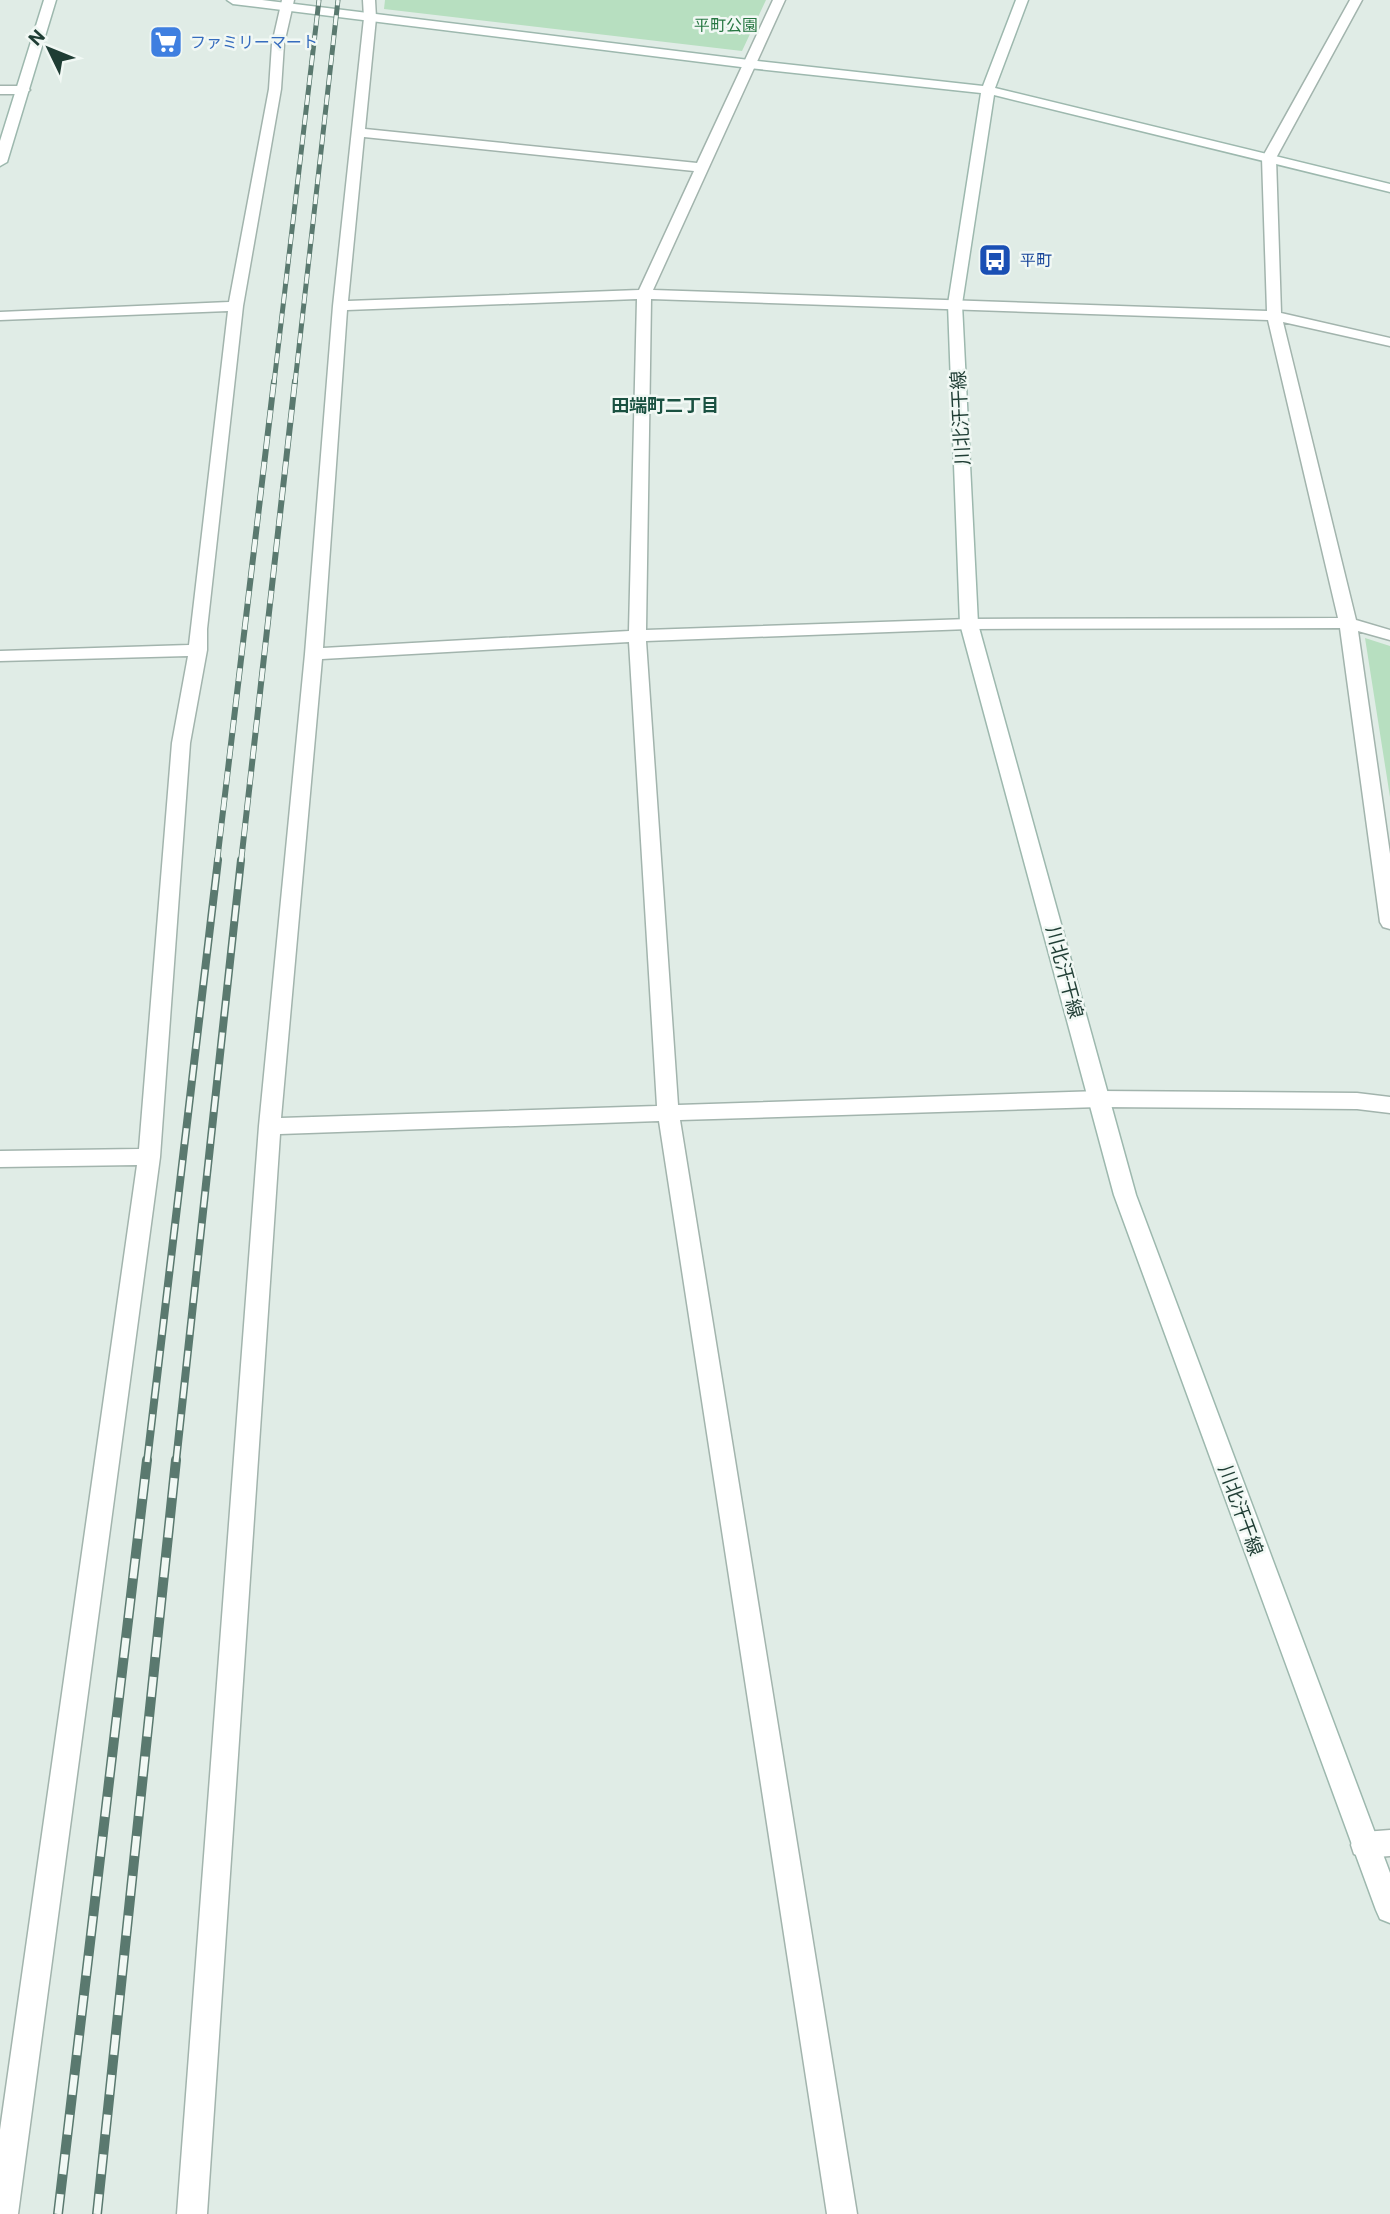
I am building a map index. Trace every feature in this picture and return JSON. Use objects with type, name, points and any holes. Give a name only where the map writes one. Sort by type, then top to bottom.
[{"type":"street","points":[[0,162],[50,0]]},
{"type":"street","points":[[233,0],[288,4],[370,18],[988,90],[1390,188]]},
{"type":"street","points":[[192,2214],[270,1126],[314,654],[340,306],[370,18],[369,0]]},
{"type":"street","points":[[779,0],[644,294],[637,636],[668,1111],[842,2214]]},
{"type":"street","name":"川北汗干線","points":[[1022,0],[988,90],[955,304],[969,624],[1125,1195],[1377,1844],[1390,1910]]},
{"type":"street","points":[[1356,0],[1269,159],[1274,316],[1348,623],[1390,922]]},
{"type":"street","points":[[3,2198],[149,1157],[181,743],[198,650],[198,629],[236,306],[275,89],[278,44],[288,4]]},
{"type":"street","points":[[0,90],[24,90]]},
{"type":"street","points":[[359,132],[702,169]]},
{"type":"street","points":[[340,306],[644,294],[955,304],[1274,316],[1390,342]]},
{"type":"street","points":[[0,316],[236,306]]},
{"type":"street","points":[[314,654],[637,636],[969,624],[1348,623],[1390,635]]},
{"type":"street","points":[[0,656],[198,650]]},
{"type":"street","points":[[270,1126],[1100,1099],[1357,1101],[1390,1105]]},
{"type":"street","points":[[0,1158],[149,1157]]},
{"type":"green space","name":"平町公園","points":[[385,0],[766,0],[742,51],[384,9]]},
{"type":"green space","points":[[1365,638],[1390,646],[1390,797]]},
{"type":"railway","points":[[274,383],[319,0]]},
{"type":"railway","points":[[295,383],[338,0]]},
{"type":"railway","points":[[217,862],[274,381]]},
{"type":"railway","points":[[241,862],[295,381]]},
{"type":"railway","points":[[147,1462],[218,860]]},
{"type":"railway","points":[[176,1462],[241,860]]},
{"type":"railway","points":[[58,2214],[147,1460]]},
{"type":"railway","points":[[97,2214],[176,1460]]},
{"type":"place","name":"ファミリーマート","points":[[166,42]]},
{"type":"place","name":"平町","points":[[995,260]]},
{"type":"district","name":"田端町二丁目","points":[[665,406]]}]
